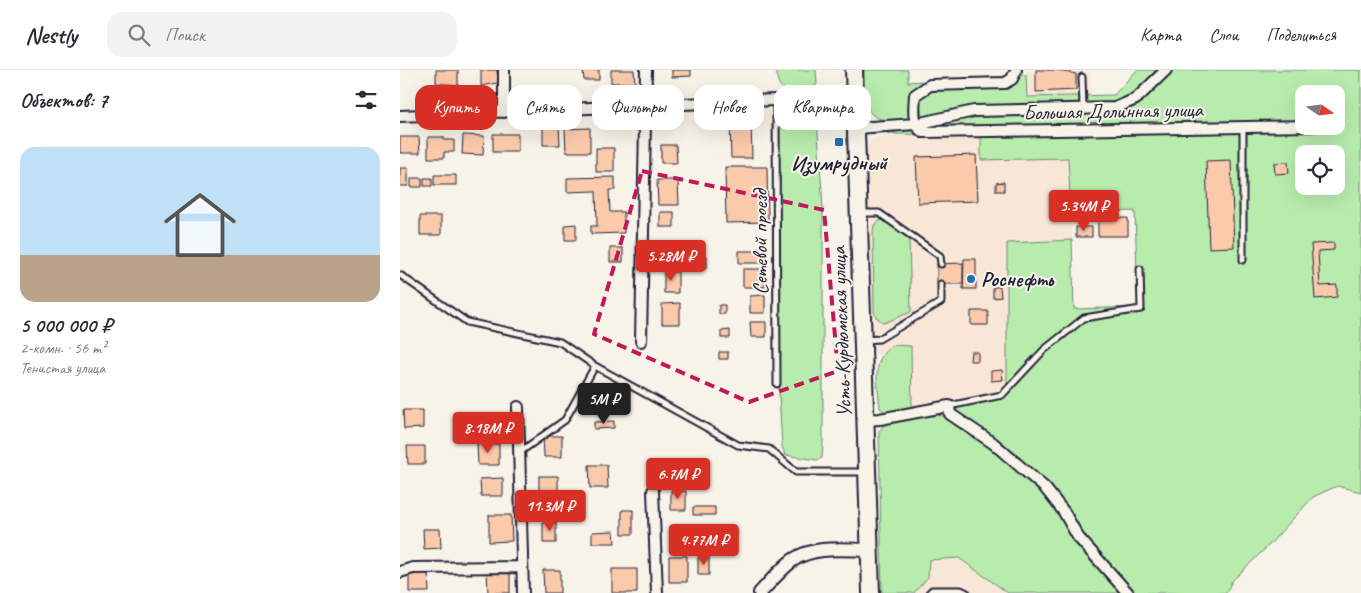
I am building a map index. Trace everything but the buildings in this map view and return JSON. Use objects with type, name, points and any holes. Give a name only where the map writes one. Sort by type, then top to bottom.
[{"type":"main road","name":"Усть-Курдюмская улица","points":[[854,70],[854,85]]},
{"type":"main road","name":"Усть-Курдюмская улица","points":[[856,130],[871,593]]},
{"type":"street","points":[[504,70],[504,112]]},
{"type":"street","points":[[646,70],[646,85]]},
{"type":"street","points":[[916,124],[915,95],[924,88],[930,85],[1005,83],[1012,79],[1016,70]]},
{"type":"street","name":"Большая Долинная улица","points":[[871,127],[916,124],[974,111],[1125,105],[1136,99],[1166,70]]},
{"type":"street","points":[[684,105],[774,100]]},
{"type":"street","points":[[400,116],[592,109]]},
{"type":"street","name":"Большая Долинная улица","points":[[916,124],[923,132],[1295,127]]},
{"type":"street","points":[[641,341],[644,130]]},
{"type":"street","points":[[865,420],[949,406],[950,414],[993,444],[1045,488],[1064,512],[1078,537],[1128,593]]},
{"type":"street","points":[[518,408],[523,593]]},
{"type":"street","points":[[653,491],[656,593]]},
{"type":"street","points":[[760,593],[792,560],[805,554],[826,550],[870,550]]},
{"type":"street","points":[[400,572],[413,568],[522,567]]},
{"type":"lane","points":[[1082,77],[1083,108]]},
{"type":"lane","points":[[1242,260],[1243,128]]},
{"type":"lane","name":"Сетевой проезд","points":[[776,130],[777,384]]},
{"type":"lane","points":[[859,213],[879,213],[940,256],[940,264]]},
{"type":"lane","points":[[949,406],[1002,395],[1044,350],[1084,318],[1141,309],[1140,269]]},
{"type":"lane","points":[[400,275],[467,322],[560,342],[595,366],[738,445],[770,449],[796,472],[868,472]]},
{"type":"lane","points":[[862,340],[879,339],[941,302],[941,284]]},
{"type":"lane","points":[[519,452],[565,420],[595,366]]},
{"type":"lane","points":[[929,593],[932,590],[961,590],[967,593]]},
{"type":"highlighted area","points":[[642,171],[824,210],[838,371],[749,402],[594,334]]},
{"type":"shaded area","points":[[1026,70],[1090,72],[1091,95],[1027,97]]},
{"type":"shaded area","points":[[887,134],[981,135],[981,160],[1068,158],[1072,240],[1007,243],[1007,386],[998,394],[912,408],[912,364],[885,350],[880,356],[871,349],[867,146],[874,139]]},
{"type":"shaded area","points":[[959,558],[1008,593],[914,593],[921,587],[929,560]]},
{"type":"green space","points":[[777,70],[816,70],[817,84],[780,85],[777,79]]},
{"type":"green space","points":[[864,70],[908,70],[908,82],[1026,75],[1027,97],[1114,95],[1137,70],[1156,70],[1133,95],[1116,102],[1000,106],[954,111],[897,121],[884,120],[872,114],[871,85],[864,85]]},
{"type":"green space","points":[[1172,70],[1361,70],[1361,492],[1337,486],[1313,497],[1270,544],[1232,581],[1226,593],[1134,593],[1082,534],[1066,510],[957,414],[956,402],[998,394],[1007,386],[1007,243],[1072,240],[1074,309],[1138,307],[1135,211],[1071,213],[1068,158],[981,160],[981,135],[887,134],[976,115],[1137,102]]},
{"type":"green space","points":[[779,130],[818,130],[823,208],[823,442],[822,458],[817,460],[785,455],[782,446],[779,393]]},
{"type":"green space","points":[[881,220],[887,222],[909,239],[911,312],[884,323],[876,317],[874,312],[873,231],[874,225]]},
{"type":"green space","points":[[893,345],[911,346],[912,408],[888,414],[880,408],[877,373],[881,357]]},
{"type":"green space","points":[[933,414],[951,418],[1017,469],[1042,492],[1124,593],[1008,593],[959,558],[929,560],[928,577],[914,593],[882,593],[879,431],[886,423]]},
{"type":"place","name":"Изумрудный","points":[[839,142]]},
{"type":"place","name":"Роснефть","points":[[971,279]]}]
